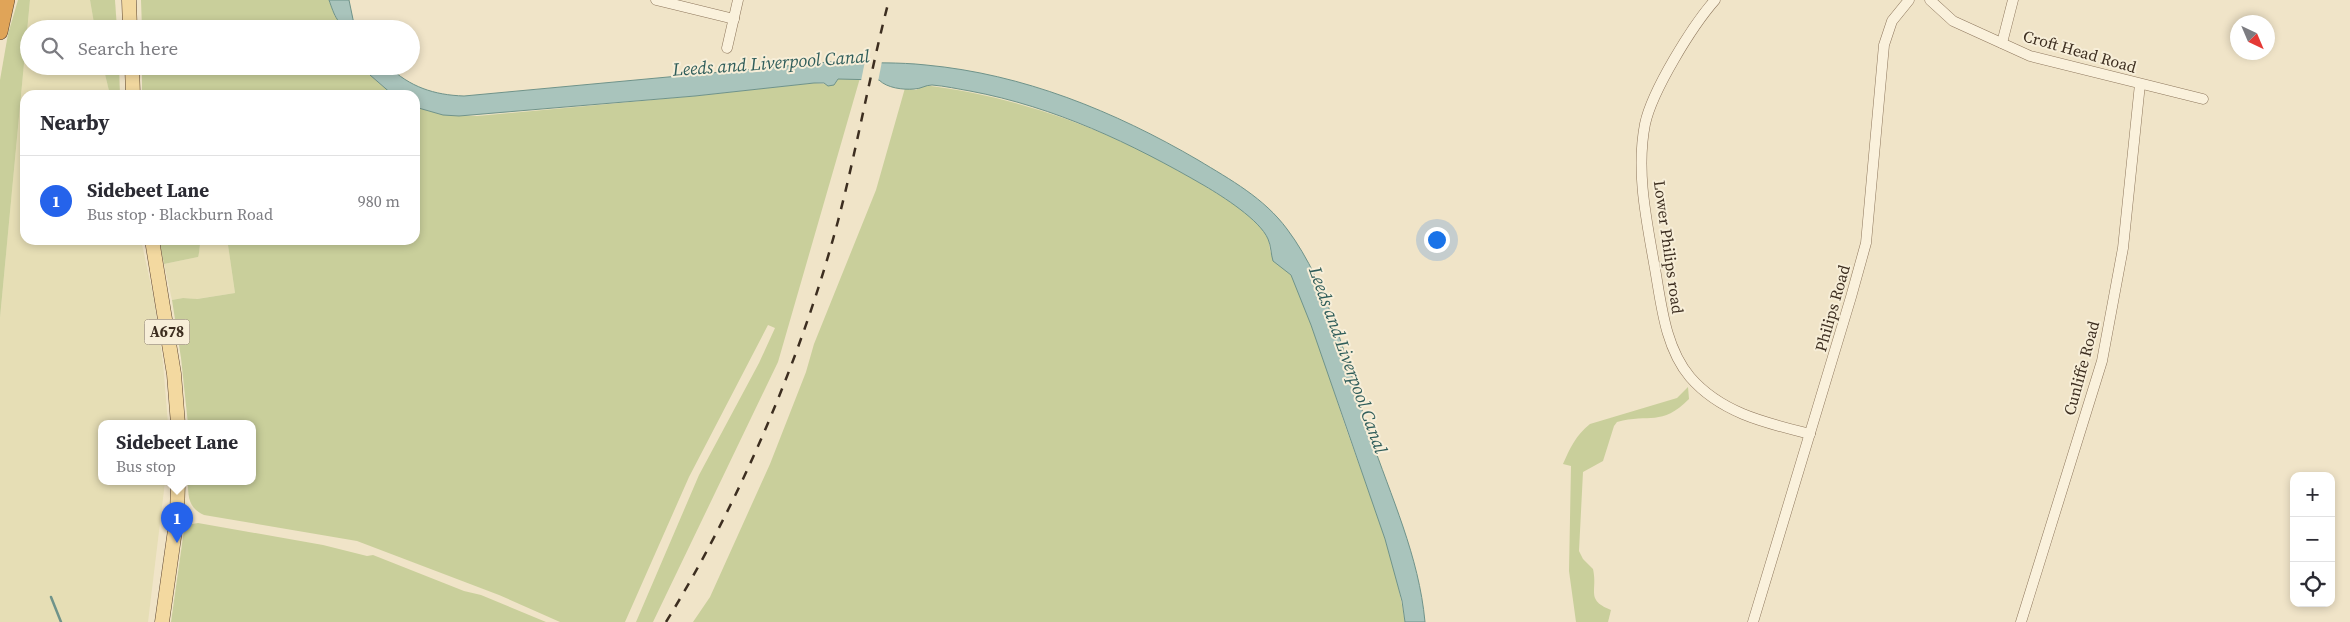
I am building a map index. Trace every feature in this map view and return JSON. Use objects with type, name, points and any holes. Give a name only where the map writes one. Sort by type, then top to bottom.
[{"type":"highway","points":[[0,32],[8,0]]},
{"type":"main road","points":[[129,0],[130,20]]},
{"type":"main road","points":[[132,75],[133,90]]},
{"type":"main road","name":"A678","points":[[153,245],[174,374],[178,420]]},
{"type":"main road","points":[[162,622],[177,516],[178,485]]},
{"type":"street","points":[[656,0],[734,19]]},
{"type":"street","points":[[727,48],[738,0]]},
{"type":"street","name":"Lower Philips road","points":[[1715,0],[1666,74],[1650,108],[1645,125],[1642,160],[1643,198],[1664,323],[1680,363],[1704,391],[1727,408],[1765,423],[1810,434]]},
{"type":"street","name":"Philips Road","points":[[1752,622],[1866,243],[1884,45],[1892,21],[1909,0]]},
{"type":"street","name":"Croft Head Road","points":[[1930,0],[1952,21],[2030,56],[2203,100]]},
{"type":"street","points":[[2002,43],[2013,0]]},
{"type":"street","name":"Cunliffe Road","points":[[2021,622],[2102,361],[2123,248],[2140,84]]},
{"type":"shaded area","points":[[30,0],[90,0],[93,20],[28,20]]},
{"type":"shaded area","points":[[23,75],[105,75],[109,90],[22,90]]},
{"type":"shaded area","points":[[20,106],[20,245],[142,245],[154,299],[163,363],[168,420],[98,420],[98,485],[165,485],[148,622],[0,622],[0,318]]},
{"type":"shaded area","points":[[200,245],[228,245],[235,293],[196,299],[183,298],[172,300],[164,264],[198,257]]},
{"type":"green space","points":[[18,0],[30,0],[28,20],[20,20],[20,75],[23,75],[20,90],[0,318],[0,80],[8,34]]},
{"type":"green space","points":[[90,0],[115,0],[116,20],[93,20]]},
{"type":"green space","points":[[141,0],[329,0],[338,20],[142,20]]},
{"type":"green space","points":[[105,75],[119,75],[120,90],[109,90]]},
{"type":"green space","points":[[142,75],[370,75],[387,90],[142,90]]},
{"type":"green space","points":[[860,78],[778,362],[653,622],[636,622],[699,475],[759,363],[775,328],[768,325],[689,477],[625,622],[560,622],[499,595],[357,541],[204,515],[192,506],[188,485],[256,485],[256,420],[188,420],[172,300],[183,298],[197,299],[235,293],[228,245],[420,245],[420,108],[443,115],[477,116],[814,83],[834,85],[838,79]]},
{"type":"green space","points":[[924,85],[998,98],[1067,119],[1167,164],[1218,194],[1255,221],[1268,238],[1271,253],[1290,274],[1316,338],[1388,549],[1401,597],[1405,622],[693,622],[710,597],[770,464],[806,372],[814,344],[876,190],[905,88],[916,90]]},
{"type":"green space","points":[[160,245],[200,245],[198,257],[164,264]]},
{"type":"green space","points":[[1688,387],[1689,399],[1671,413],[1655,418],[1617,422],[1603,461],[1583,472],[1579,551],[1583,559],[1593,569],[1595,598],[1603,606],[1611,610],[1608,622],[1576,622],[1569,571],[1571,466],[1563,464],[1568,453],[1577,437],[1590,424],[1677,398]]},
{"type":"green space","points":[[198,523],[323,545],[367,556],[373,555],[464,591],[481,595],[546,622],[171,622],[184,530],[192,524]]},
{"type":"water","points":[[329,0],[349,0],[353,20],[337,20]]},
{"type":"water","points":[[840,61],[844,63],[916,64],[962,70],[1033,86],[1101,111],[1166,142],[1235,182],[1257,199],[1278,218],[1302,251],[1315,276],[1336,328],[1370,435],[1395,504],[1417,574],[1425,622],[1405,622],[1402,601],[1385,539],[1311,325],[1291,275],[1273,261],[1268,239],[1257,224],[1230,202],[1177,170],[1121,141],[1062,117],[1001,98],[937,85],[905,89],[891,87],[879,80],[838,79],[834,85],[828,86],[824,83],[814,83],[695,96],[459,116],[443,115],[420,108],[420,90],[387,90],[370,75],[399,75],[433,92],[464,96]]},
{"type":"pier","points":[[865,61],[882,61],[878,82],[861,81]]},
{"type":"waterway","points":[[51,597],[61,622]]},
{"type":"railway","points":[[666,622],[719,528],[743,478],[787,376],[806,324],[838,221],[889,0]]},
{"type":"place","name":"Sidebeet Lane","points":[[177,543]]},
{"type":"water label","name":"Leeds and Liverpool Canal","points":[[771,63]]},
{"type":"water label","name":"Leeds and Liverpool Canal","points":[[1348,360]]}]
